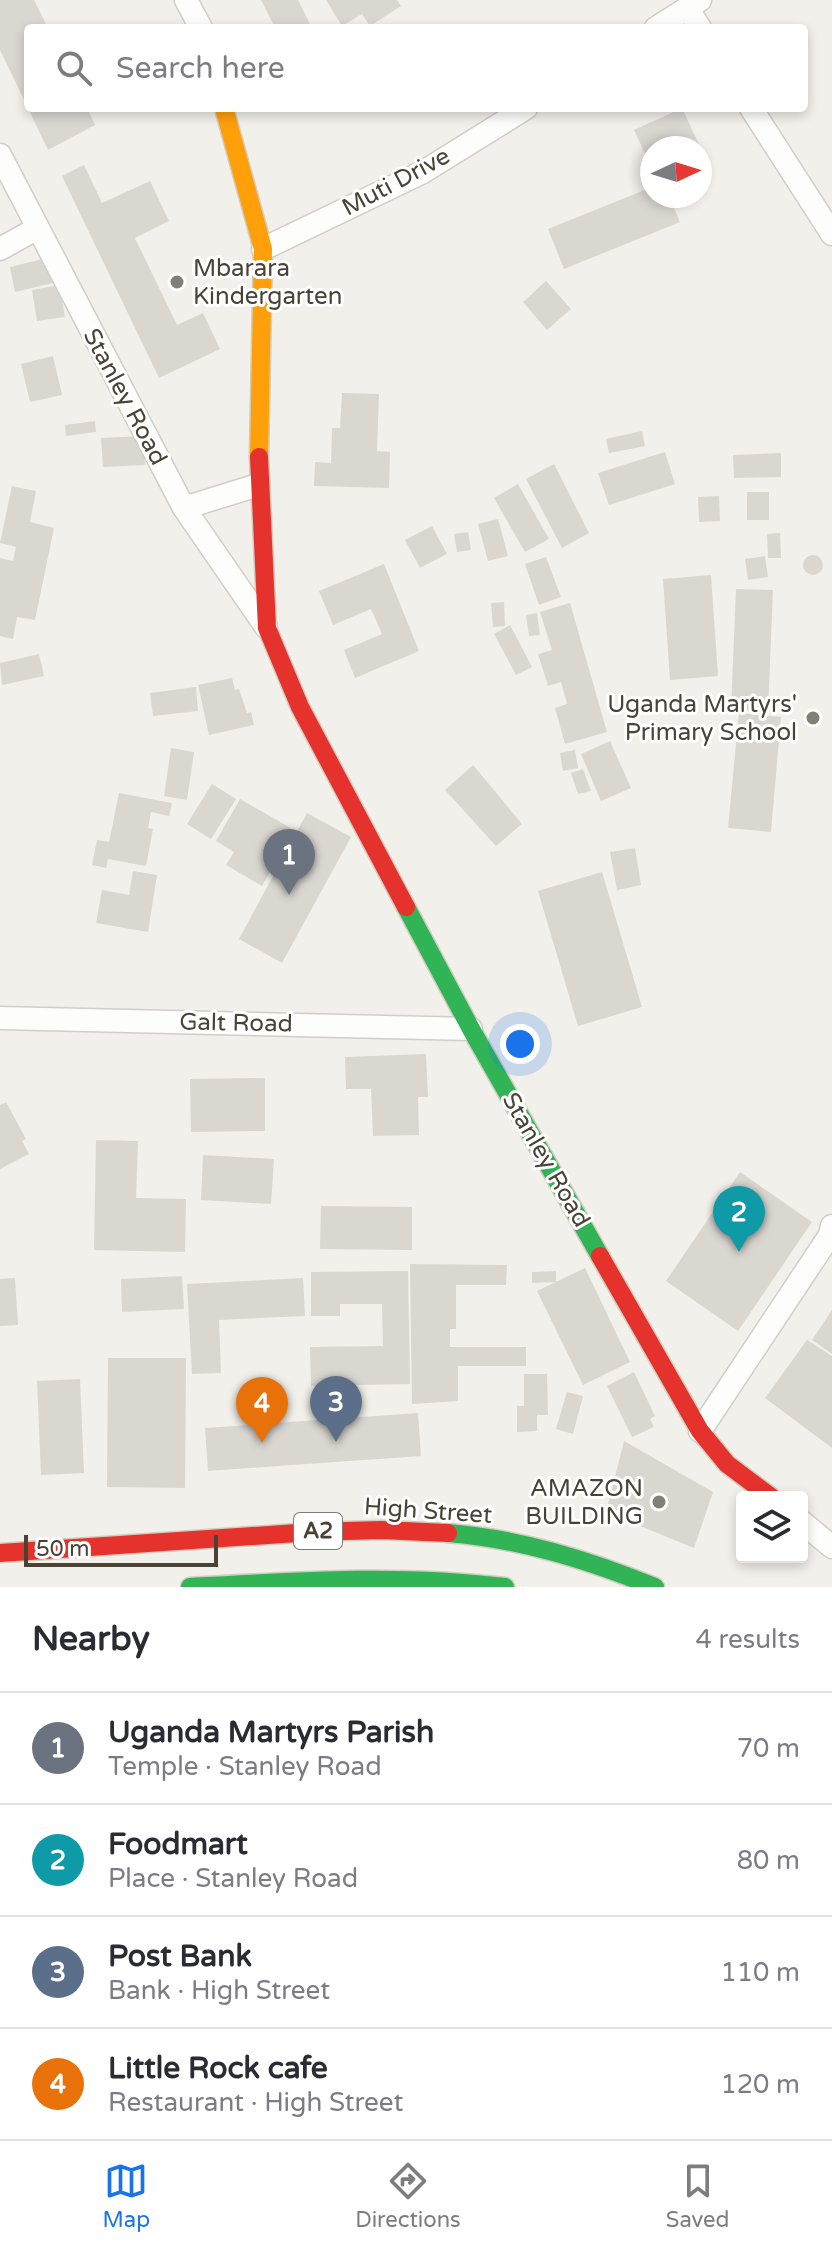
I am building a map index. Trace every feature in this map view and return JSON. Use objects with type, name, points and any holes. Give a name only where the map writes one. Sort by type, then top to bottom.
[{"type":"street","points":[[186,0],[200,24]]},
{"type":"street","points":[[662,24],[694,4],[699,24]]},
{"type":"street","name":"Stanley Road","points":[[225,112],[263,249],[258,485],[267,628]]},
{"type":"street","name":"Muti Drive","points":[[263,249],[423,172],[520,112]]},
{"type":"street","points":[[754,112],[832,234]]},
{"type":"street","name":"Stanley Road","points":[[0,155],[184,508],[267,628],[300,707],[471,1029],[700,1431],[727,1464],[763,1491]]},
{"type":"street","points":[[0,249],[36,229]]},
{"type":"street","points":[[184,508],[258,485]]},
{"type":"street","name":"Galt Road","points":[[0,1018],[471,1029]]},
{"type":"street","points":[[700,1431],[830,1235],[832,1226]]},
{"type":"street","points":[[808,1527],[832,1547]]},
{"type":"street","name":"High Street","points":[[0,1553],[337,1529],[423,1531],[487,1537],[538,1547],[597,1563],[628,1582],[655,1587]]},
{"type":"street","name":"A2","points":[[190,1587],[356,1579],[472,1582],[505,1587]]},
{"type":"building","points":[[0,0],[34,0],[46,24],[24,24],[24,100],[0,50]]},
{"type":"building","points":[[261,0],[298,0],[310,24],[273,24]]},
{"type":"building","points":[[326,0],[397,0],[401,6],[373,24],[369,24],[362,14],[341,24]]},
{"type":"building","points":[[30,112],[89,112],[95,125],[48,150]]},
{"type":"building","points":[[673,112],[684,112],[695,136],[640,136],[640,143],[634,130]]},
{"type":"building","points":[[84,165],[102,203],[150,181],[169,221],[135,238],[177,325],[203,313],[220,349],[159,378],[62,176]]},
{"type":"building","points":[[640,192],[640,208],[674,208],[680,222],[564,269],[548,229]]},
{"type":"building","points":[[47,258],[53,283],[15,292],[10,267]]},
{"type":"building","points":[[546,281],[571,309],[547,330],[523,302]]},
{"type":"building","points":[[59,285],[65,317],[37,321],[32,290]]},
{"type":"building","points":[[53,356],[62,395],[30,402],[21,364]]},
{"type":"building","points":[[342,393],[379,394],[377,451],[390,452],[389,488],[314,486],[315,462],[331,463],[332,428],[340,428]]},
{"type":"building","points":[[95,421],[96,432],[66,436],[65,425]]},
{"type":"building","points":[[642,431],[645,446],[609,453],[606,439]]},
{"type":"building","points":[[143,436],[145,465],[103,467],[101,438]]},
{"type":"building","points":[[665,452],[675,484],[609,505],[598,473]]},
{"type":"building","points":[[781,453],[781,477],[734,478],[733,455]]},
{"type":"building","points":[[554,464],[589,533],[562,548],[526,479]]},
{"type":"building","points":[[518,484],[549,539],[525,552],[494,498]]},
{"type":"building","points":[[12,486],[36,491],[30,522],[54,528],[35,620],[17,617],[13,639],[0,636],[0,558],[13,561],[16,547],[0,543]]},
{"type":"building","points":[[747,492],[769,492],[769,520],[747,520]]},
{"type":"building","points":[[719,496],[720,521],[699,522],[698,497]]},
{"type":"building","points":[[498,519],[508,556],[488,561],[478,524]]},
{"type":"building","points":[[432,526],[447,554],[420,568],[405,540]]},
{"type":"building","points":[[468,532],[471,550],[457,552],[454,534]]},
{"type":"building","points":[[780,533],[781,558],[768,558],[767,534]]},
{"type":"building","points":[[813,555],[820,558],[823,565],[820,572],[813,575],[806,572],[803,565],[806,558]]},
{"type":"building","points":[[765,556],[768,577],[748,580],[745,559]]},
{"type":"building","points":[[546,557],[561,597],[539,605],[525,564]]},
{"type":"building","points":[[384,564],[419,651],[355,678],[344,650],[382,634],[371,609],[333,625],[319,591]]},
{"type":"building","points":[[711,575],[718,676],[670,680],[663,579]]},
{"type":"building","points":[[736,589],[773,590],[768,711],[731,710]]},
{"type":"building","points":[[504,602],[505,626],[493,627],[491,603]]},
{"type":"building","points":[[570,603],[607,732],[565,744],[555,708],[567,704],[561,682],[548,686],[538,654],[552,650],[540,612]]},
{"type":"building","points":[[537,613],[540,635],[529,636],[526,615]]},
{"type":"building","points":[[510,625],[532,667],[516,675],[494,634]]},
{"type":"building","points":[[39,654],[44,676],[2,685],[0,663]]},
{"type":"building","points":[[232,678],[247,713],[251,712],[254,725],[209,735],[198,685]]},
{"type":"building","points":[[196,687],[198,711],[153,716],[150,693]]},
{"type":"building","points":[[739,713],[781,717],[771,832],[728,828]]},
{"type":"building","points":[[610,741],[631,788],[601,801],[581,754]]},
{"type":"building","points":[[171,748],[194,752],[187,800],[164,796]]},
{"type":"building","points":[[575,750],[578,768],[563,771],[560,753]]},
{"type":"building","points":[[473,765],[522,824],[496,846],[445,790]]},
{"type":"building","points":[[583,769],[591,791],[578,794],[571,773]]},
{"type":"building","points":[[212,784],[236,799],[211,839],[187,824]]},
{"type":"building","points":[[119,793],[172,803],[169,816],[151,812],[148,828],[153,829],[146,866],[108,859],[106,868],[92,865],[97,840],[109,842]]},
{"type":"building","points":[[240,799],[294,830],[262,886],[226,865],[234,852],[216,841]]},
{"type":"building","points":[[307,813],[351,837],[282,963],[239,939]]},
{"type":"building","points":[[635,848],[641,885],[617,890],[610,852]]},
{"type":"building","points":[[133,871],[157,875],[148,932],[96,923],[102,890],[129,895]]},
{"type":"building","points":[[602,872],[642,1007],[578,1026],[538,891]]},
{"type":"building","points":[[426,1054],[428,1097],[418,1097],[419,1135],[373,1136],[371,1089],[346,1089],[345,1057]]},
{"type":"building","points":[[265,1078],[265,1131],[191,1132],[190,1079]]},
{"type":"building","points":[[6,1102],[26,1139],[22,1141],[29,1154],[0,1169],[0,1105]]},
{"type":"building","points":[[96,1140],[138,1141],[136,1198],[186,1199],[185,1252],[94,1250]]},
{"type":"building","points":[[203,1155],[274,1159],[271,1204],[201,1200]]},
{"type":"building","points":[[740,1172],[812,1222],[738,1331],[666,1281]]},
{"type":"building","points":[[321,1206],[412,1207],[412,1250],[320,1249]]},
{"type":"building","points":[[410,1264],[507,1265],[506,1285],[456,1285],[456,1329],[450,1329],[450,1347],[526,1347],[526,1366],[458,1366],[458,1401],[412,1404]]},
{"type":"building","points":[[585,1268],[630,1362],[583,1385],[537,1291]]},
{"type":"building","points":[[408,1271],[410,1384],[311,1386],[310,1347],[383,1346],[382,1304],[340,1304],[340,1316],[311,1316],[311,1272]]},
{"type":"building","points":[[556,1271],[556,1282],[532,1283],[532,1272]]},
{"type":"building","points":[[182,1276],[184,1309],[122,1312],[121,1279]]},
{"type":"building","points":[[15,1278],[18,1325],[0,1326],[0,1279]]},
{"type":"building","points":[[303,1278],[305,1316],[219,1320],[221,1373],[192,1374],[187,1284]]},
{"type":"building","points":[[832,1310],[832,1354],[812,1340]]},
{"type":"building","points":[[807,1340],[832,1356],[832,1448],[765,1398]]},
{"type":"building","points":[[108,1358],[186,1358],[185,1488],[107,1487]]},
{"type":"building","points":[[634,1372],[655,1416],[650,1419],[654,1427],[632,1437],[607,1386]]},
{"type":"building","points":[[524,1374],[547,1374],[548,1415],[537,1415],[537,1431],[517,1432],[517,1406],[524,1406]]},
{"type":"building","points":[[80,1379],[84,1473],[41,1475],[37,1381]]},
{"type":"building","points":[[567,1392],[583,1396],[573,1434],[556,1429]]},
{"type":"building","points":[[418,1413],[421,1456],[208,1471],[205,1428]]},
{"type":"building","name":"AMAZON BUILDING","points":[[624,1441],[713,1492],[694,1548],[606,1512]]},
{"type":"traffic: fast","points":[[406,907],[471,1029],[600,1256]]},
{"type":"traffic: fast","points":[[448,1533],[502,1540],[554,1552],[655,1587]]},
{"type":"traffic: fast","points":[[190,1587],[387,1580],[505,1587]]},
{"type":"traffic: slow","points":[[225,112],[263,249],[259,457]]},
{"type":"traffic: jam","points":[[259,457],[267,628],[300,707],[406,907]]},
{"type":"traffic: jam","points":[[600,1256],[700,1431],[727,1464],[763,1491]]},
{"type":"traffic: jam","points":[[0,1553],[312,1532],[381,1530],[448,1533]]},
{"type":"place","name":"Mbarara Kindergarten","points":[[177,282]]},
{"type":"place","name":"Uganda Martyrs' Primary School","points":[[813,718]]},
{"type":"place","name":"Uganda Martyrs Parish","points":[[289,895]]},
{"type":"place","name":"Foodmart","points":[[739,1252]]},
{"type":"place","name":"Post Bank","points":[[336,1442]]},
{"type":"place","name":"Little Rock cafe","points":[[262,1443]]},
{"type":"place","name":"AMAZON BUILDING","points":[[659,1502]]}]
